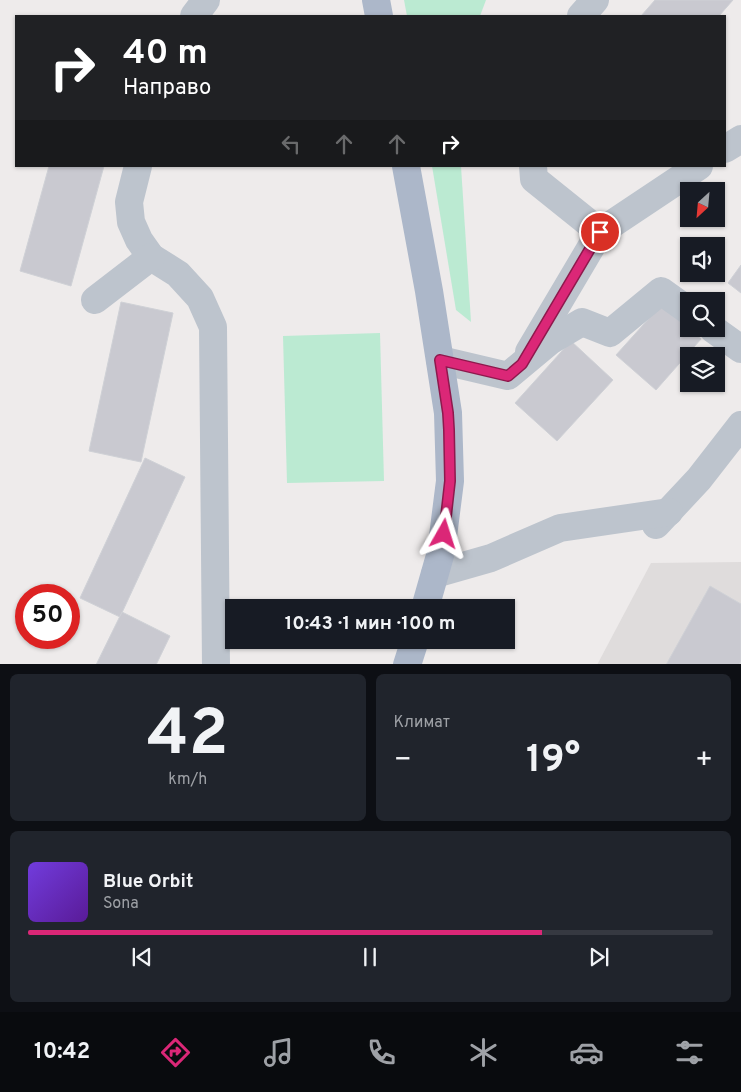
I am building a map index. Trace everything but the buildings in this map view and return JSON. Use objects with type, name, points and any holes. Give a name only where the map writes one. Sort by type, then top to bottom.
[{"type":"main road","points":[[376,0],[379,15]]},
{"type":"main road","points":[[406,167],[429,291],[448,413],[450,481],[442,552],[428,599]]},
{"type":"main road","points":[[407,664],[412,649]]},
{"type":"street","points":[[195,15],[206,0]]},
{"type":"street","points":[[583,15],[596,0]]},
{"type":"street","points":[[726,148],[741,139]]},
{"type":"street","points":[[138,167],[129,202],[131,222],[139,240],[151,257],[178,274],[200,298],[213,327],[216,664]]},
{"type":"street","points":[[533,167],[534,179],[600,232]]},
{"type":"street","points":[[522,364],[600,232],[698,167]]},
{"type":"street","points":[[96,300],[151,257]]},
{"type":"street","points":[[440,360],[508,376],[550,341],[582,322],[610,333],[661,291],[680,305]]},
{"type":"street","points":[[724,337],[741,349]]},
{"type":"street","points":[[435,574],[491,558],[560,528],[662,519],[699,479],[741,425]]},
{"type":"shaded area","points":[[741,562],[741,664],[598,664],[651,563]]},
{"type":"green space","points":[[404,0],[486,0],[480,15],[407,15]]},
{"type":"green space","points":[[432,167],[461,167],[471,322],[456,310]]},
{"type":"green space","points":[[380,333],[384,481],[287,483],[283,336]]},
{"type":"route","points":[[444,534],[450,481],[449,430],[440,360],[508,376],[522,364],[600,232]]}]
